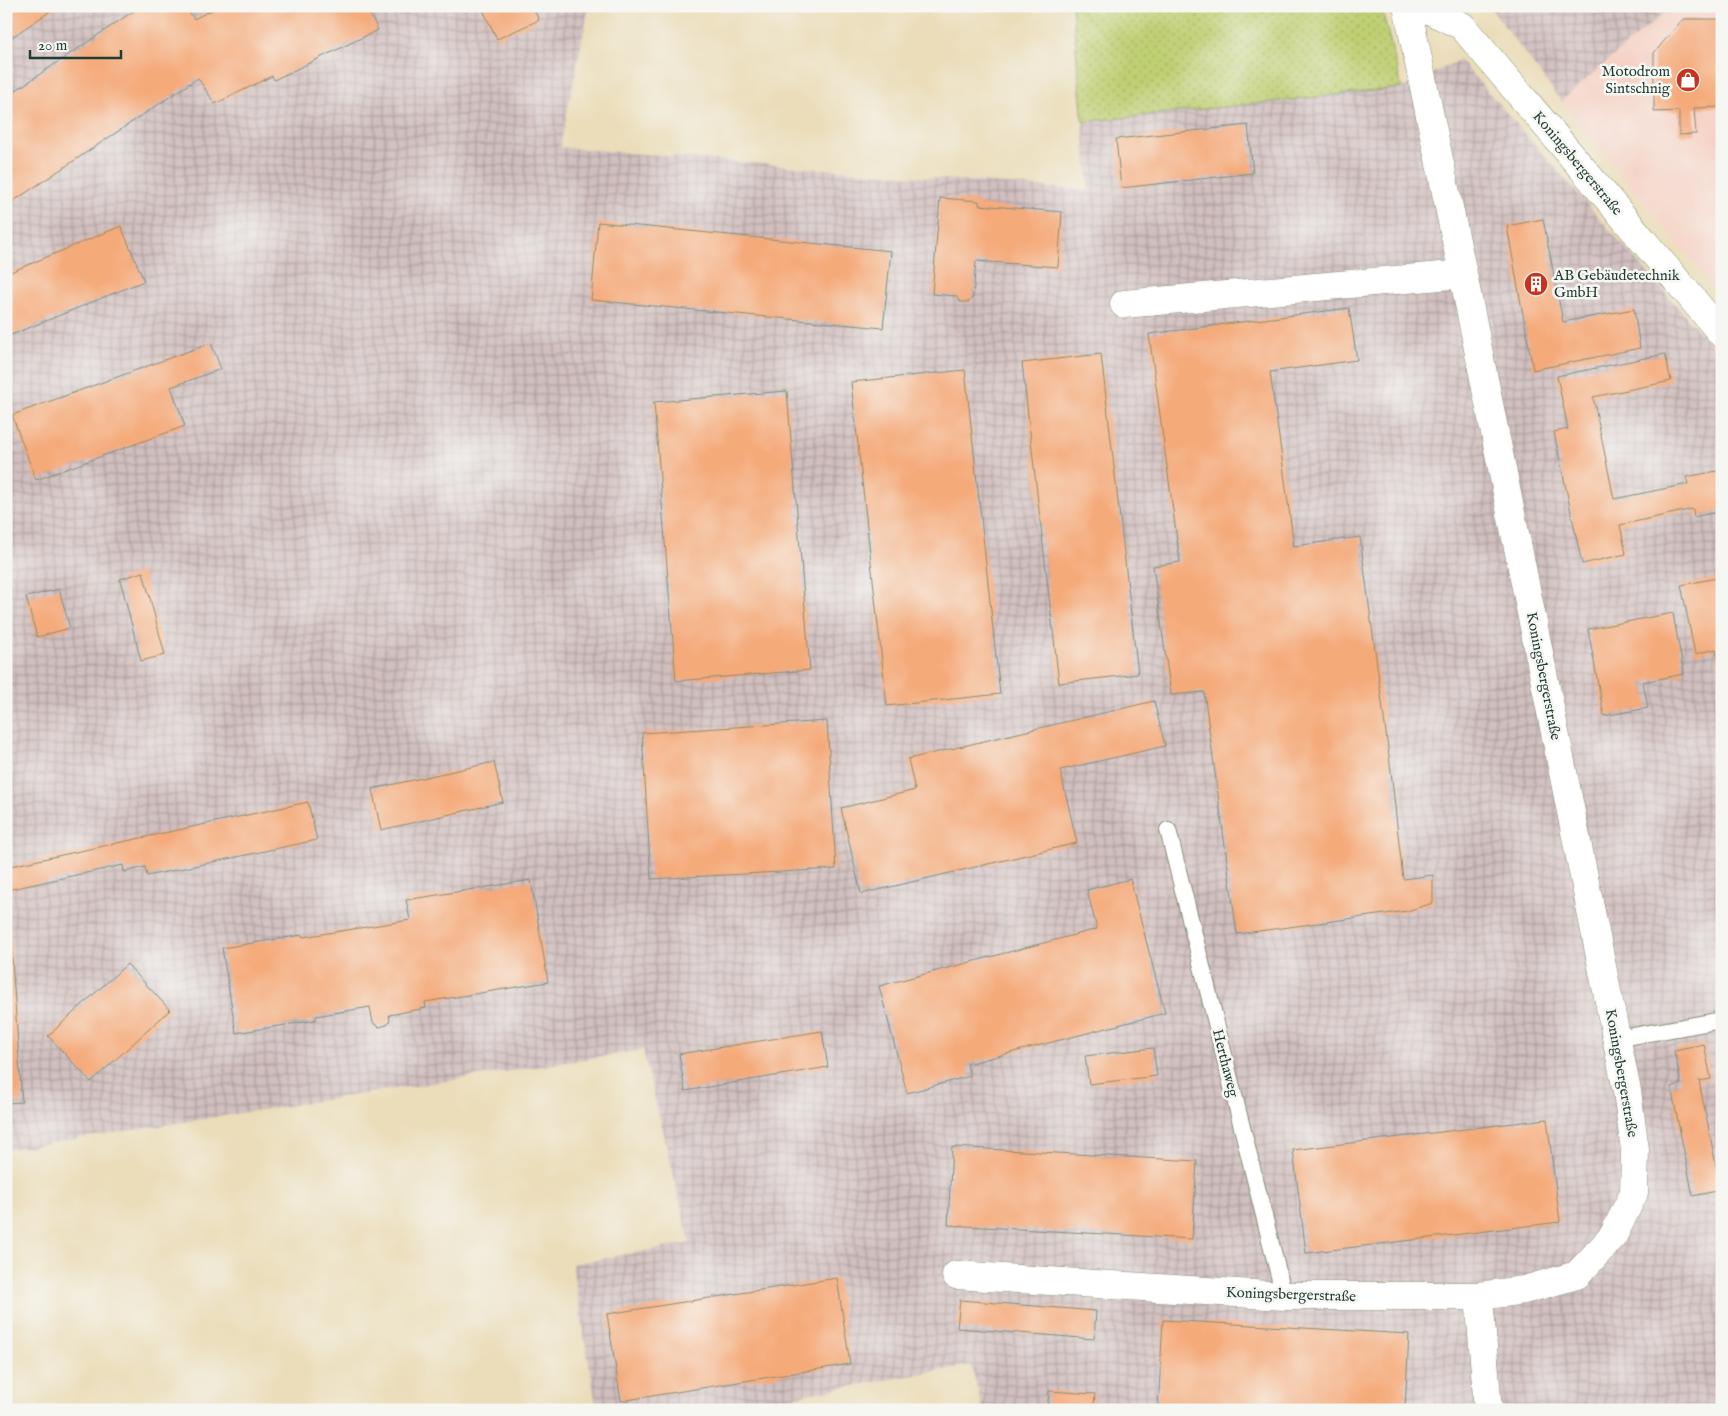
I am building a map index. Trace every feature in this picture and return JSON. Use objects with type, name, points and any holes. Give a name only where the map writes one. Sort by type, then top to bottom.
[{"type":"street","name":"Koningsbergerstraße","points":[[956,1275],[1284,1296],[1479,1296],[1524,1290],[1577,1275],[1613,1236],[1634,1193],[1635,1150],[1627,1091],[1463,274],[1407,6]]},
{"type":"street","name":"Koningsbergerstraße","points":[[1421,6],[1462,26],[1722,334]]},
{"type":"street","points":[[1124,304],[1463,274]]},
{"type":"street","points":[[1479,1296],[1488,1410]]},
{"type":"lane","name":"Herthaweg","points":[[1168,830],[1284,1296]]},
{"type":"lane","points":[[1616,1039],[1722,1020]]},
{"type":"shaded area","points":[[6,6],[589,6],[560,147],[1089,191],[1083,122],[1402,88],[1460,60],[1722,357],[1722,1410],[983,1410],[971,1365],[717,1410],[597,1410],[572,1264],[690,1243],[643,1050],[6,1150]]},
{"type":"shaded area","points":[[1489,6],[1672,6],[1561,101]]},
{"type":"shaded area","points":[[1672,6],[1722,6],[1722,298],[1561,101]]},
{"type":"green space","points":[[1072,6],[1381,6],[1402,88],[1083,122]]},
{"type":"building","points":[[6,6],[58,6],[6,41]]},
{"type":"building","points":[[141,6],[185,6],[194,19],[220,6],[366,6],[378,30],[274,80],[272,76],[215,104],[198,78],[6,206],[6,150],[8,149],[6,147],[6,97]]},
{"type":"building","points":[[481,6],[532,6],[539,20],[497,39]]},
{"type":"building","name":"Motodrom Sintschnig","points":[[1683,19],[1722,19],[1722,107],[1694,108],[1696,134],[1679,135],[1679,111],[1654,112],[1654,53]]},
{"type":"building","points":[[1248,125],[1253,173],[1121,188],[1116,139]]},
{"type":"building","points":[[940,198],[979,201],[979,205],[1062,212],[1058,267],[976,261],[973,297],[969,302],[960,302],[956,296],[932,294]]},
{"type":"building","name":"AB Gebäudetechnik GmbH","points":[[1543,219],[1563,322],[1634,309],[1640,348],[1533,370],[1507,226]]},
{"type":"building","points":[[598,222],[891,251],[883,328],[591,300]]},
{"type":"building","points":[[121,226],[144,281],[6,337],[6,274]]},
{"type":"building","points":[[1349,308],[1357,360],[1270,372],[1294,546],[1360,537],[1391,771],[1403,879],[1433,875],[1433,903],[1407,911],[1237,934],[1204,692],[1171,695],[1153,566],[1180,562],[1149,334]]},
{"type":"building","points":[[211,343],[221,369],[171,387],[185,426],[36,480],[12,415]]},
{"type":"building","points":[[1101,354],[1138,674],[1059,683],[1022,363]]},
{"type":"building","points":[[1665,354],[1671,381],[1593,397],[1614,499],[1688,484],[1686,477],[1722,470],[1722,511],[1694,517],[1693,509],[1620,525],[1626,554],[1582,564],[1554,432],[1568,429],[1557,376]]},
{"type":"building","points":[[965,370],[1000,694],[887,706],[851,382]]},
{"type":"building","points":[[787,391],[810,670],[676,681],[654,402]]},
{"type":"building","points":[[143,572],[165,655],[141,661],[120,579]]},
{"type":"building","points":[[1722,577],[1721,674],[1716,649],[1695,654],[1681,585]]},
{"type":"building","points":[[59,589],[70,628],[37,637],[26,597]]},
{"type":"building","points":[[1673,613],[1684,674],[1643,682],[1648,708],[1604,716],[1588,629]]},
{"type":"building","points":[[6,645],[9,645],[10,681],[6,681]]},
{"type":"building","points":[[1154,701],[1165,746],[1060,770],[1077,843],[861,894],[841,808],[915,790],[908,759]]},
{"type":"building","points":[[827,721],[836,869],[651,879],[642,733]]},
{"type":"building","points":[[494,762],[503,802],[381,830],[372,789]]},
{"type":"building","points":[[308,802],[317,840],[147,876],[145,867],[124,872],[123,865],[7,890],[6,867]]},
{"type":"building","points":[[1130,879],[1165,1013],[967,1064],[970,1076],[907,1093],[879,986],[1097,929],[1087,890]]},
{"type":"building","points":[[531,880],[548,982],[425,1002],[426,1008],[389,1015],[390,1020],[387,1025],[379,1027],[373,1023],[370,1007],[316,1016],[316,1020],[236,1033],[222,948],[410,920],[406,900]]},
{"type":"building","points":[[6,931],[10,931],[22,1102],[6,1103]]},
{"type":"building","points":[[127,964],[170,1010],[91,1082],[48,1036]]},
{"type":"building","points":[[822,1031],[828,1067],[685,1091],[679,1054]]},
{"type":"building","points":[[1704,1044],[1711,1079],[1699,1081],[1721,1190],[1693,1196],[1671,1087],[1681,1084],[1674,1050]]},
{"type":"building","points":[[1153,1048],[1157,1076],[1089,1084],[1085,1056]]},
{"type":"building","points":[[1547,1119],[1560,1222],[1306,1253],[1293,1150]]},
{"type":"building","points":[[952,1147],[1197,1161],[1192,1239],[948,1225]]},
{"type":"building","points":[[837,1278],[850,1364],[621,1401],[607,1314]]},
{"type":"building","points":[[960,1300],[1096,1311],[1094,1339],[957,1328]]},
{"type":"building","points":[[1163,1320],[1409,1334],[1405,1410],[1158,1410]]},
{"type":"building","points":[[1049,1391],[1095,1394],[1094,1406],[1133,1408],[1133,1410],[1047,1410]]},
{"type":"place","name":"Motodrom Sintschnig","points":[[1688,80]]},
{"type":"place","name":"AB Gebäudetechnik GmbH","points":[[1536,284]]}]
